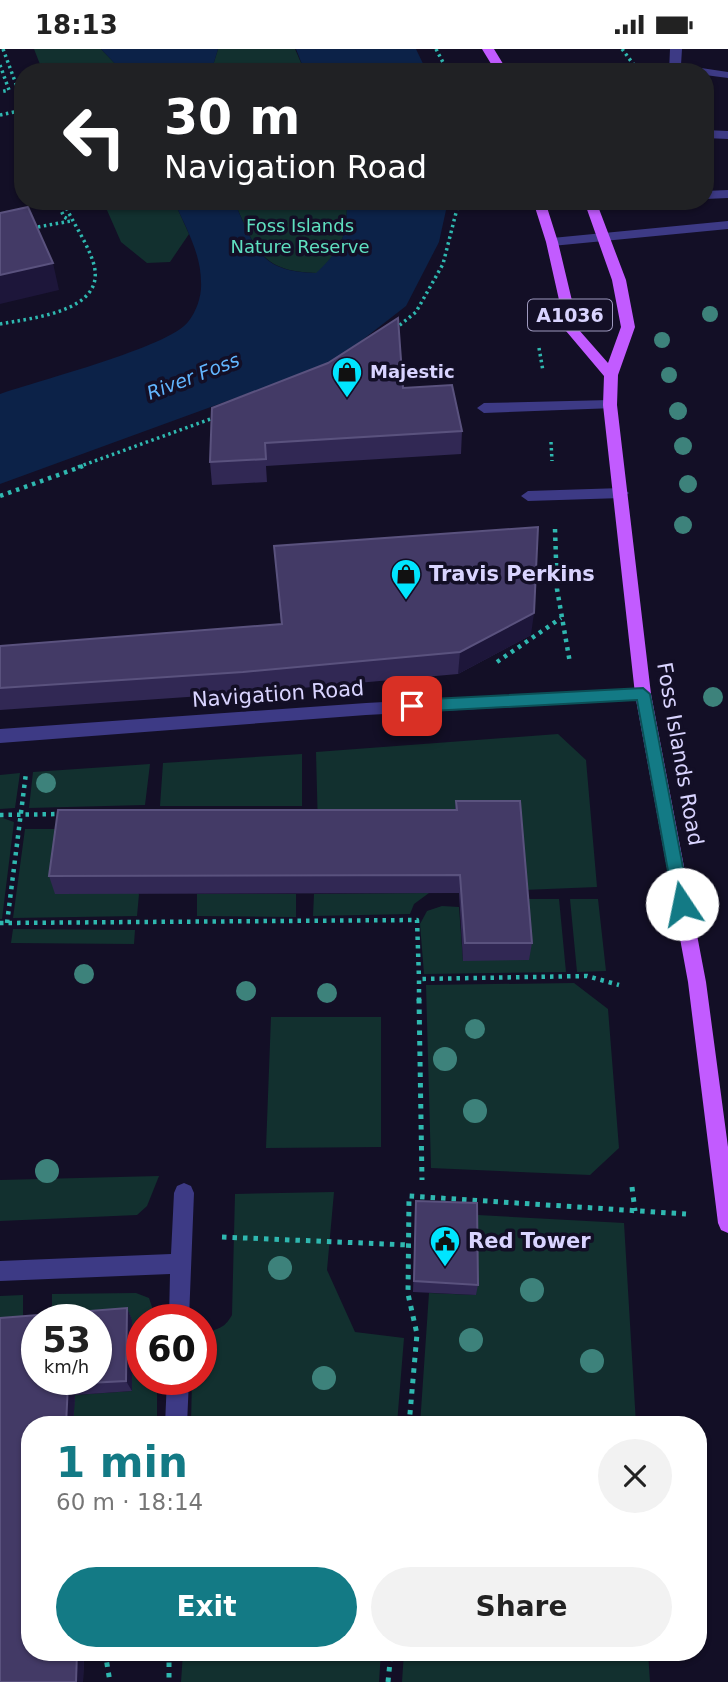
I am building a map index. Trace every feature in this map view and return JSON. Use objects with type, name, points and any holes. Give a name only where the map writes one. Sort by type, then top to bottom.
[{"type":"main road","name":"A1036","points":[[542,210],[573,331],[611,375]]},
{"type":"main road","name":"Foss Islands Road","points":[[593,210],[619,280],[628,327],[611,375],[610,405],[643,694],[697,982],[728,1223]]},
{"type":"street","points":[[552,242],[728,225]]},
{"type":"street","points":[[484,408],[610,405]]},
{"type":"street","points":[[528,496],[622,493]]},
{"type":"street","name":"Navigation Road","points":[[0,736],[366,709],[643,694]]},
{"type":"street","points":[[180,1304],[184,1193]]},
{"type":"street","points":[[0,1272],[181,1264]]},
{"type":"street","points":[[176,1416],[177,1395]]},
{"type":"path","points":[[3,49],[14,79]]},
{"type":"path","points":[[0,65],[9,90],[0,92]]},
{"type":"path","points":[[61,210],[64,217],[71,221]]},
{"type":"path","points":[[0,324],[71,307],[96,290],[98,279],[95,265],[67,210]]},
{"type":"path","points":[[385,337],[416,312],[443,264],[457,210]]},
{"type":"path","points":[[31,228],[71,221]]},
{"type":"path","points":[[0,496],[216,417]]},
{"type":"path","points":[[557,589],[576,697]]},
{"type":"path","points":[[7,923],[24,793]]},
{"type":"path","points":[[0,815],[76,814]]},
{"type":"path","points":[[0,923],[417,920],[422,1180]]},
{"type":"path","points":[[419,979],[587,976],[619,985]]},
{"type":"path","points":[[632,1187],[635,1212]]},
{"type":"path","points":[[410,1416],[417,1334],[408,1294],[409,1196],[728,1217]]},
{"type":"path","points":[[183,1235],[408,1245]]},
{"type":"path","points":[[106,1661],[110,1682]]},
{"type":"path","points":[[169,1661],[169,1682]]},
{"type":"path","points":[[388,1682],[390,1661]]},
{"type":"green space","points":[[34,49],[101,49],[114,63],[39,63]]},
{"type":"green space","points":[[218,49],[295,49],[301,63],[214,63]]},
{"type":"green space","points":[[107,210],[178,210],[189,234],[170,262],[147,263],[121,242]]},
{"type":"green space","name":"Foss Islands Nature Reserve","points":[[238,210],[347,210],[341,241],[332,257],[317,273],[298,272],[271,262],[254,244]]},
{"type":"green space","points":[[558,734],[586,760],[597,887],[523,890],[318,829],[316,752]]},
{"type":"green space","points":[[302,754],[302,806],[160,806],[163,763]]},
{"type":"green space","points":[[150,764],[145,805],[29,808],[33,772]]},
{"type":"green space","points":[[20,773],[15,808],[0,809],[0,775]]},
{"type":"green space","points":[[0,817],[14,822],[2,919],[0,919]]},
{"type":"green space","points":[[25,829],[63,829],[139,894],[137,916],[13,918]]},
{"type":"green space","points":[[429,893],[414,904],[410,914],[313,916],[314,894]]},
{"type":"green space","points":[[197,894],[296,894],[296,917],[197,916]]},
{"type":"green space","points":[[524,899],[559,899],[566,972],[424,974],[420,924],[427,911],[442,906],[459,907],[463,961]]},
{"type":"green space","points":[[570,899],[598,899],[606,971],[577,972]]},
{"type":"green space","points":[[13,929],[135,930],[134,944],[11,943]]},
{"type":"green space","points":[[574,983],[608,1009],[619,1148],[590,1175],[431,1168],[426,985]]},
{"type":"green space","points":[[271,1017],[381,1017],[381,1147],[266,1148]]},
{"type":"green space","points":[[159,1176],[147,1206],[137,1215],[0,1221],[0,1180]]},
{"type":"green space","points":[[334,1192],[327,1270],[355,1332],[404,1338],[398,1416],[191,1416],[192,1395],[217,1395],[217,1329],[232,1315],[235,1194]]},
{"type":"green space","points":[[478,1215],[624,1223],[636,1416],[421,1416],[429,1293],[476,1295]]},
{"type":"green space","points":[[136,1293],[149,1298],[151,1304],[126,1304],[126,1379],[112,1351],[112,1304],[52,1304],[52,1294]]},
{"type":"green space","points":[[23,1295],[21,1329],[0,1331],[0,1296]]},
{"type":"green space","points":[[112,1392],[157,1395],[157,1416],[74,1416],[75,1395],[112,1395]]},
{"type":"green space","points":[[182,1661],[380,1661],[379,1682],[181,1682]]},
{"type":"green space","points":[[403,1661],[649,1661],[650,1682],[402,1682]]},
{"type":"water","points":[[101,49],[218,49],[214,63],[114,63]]},
{"type":"water","points":[[296,49],[416,49],[423,63],[301,63]]},
{"type":"water","name":"River Foss","points":[[178,210],[238,210],[254,244],[271,262],[297,272],[316,273],[332,257],[341,241],[347,210],[446,210],[439,242],[406,306],[334,362],[0,484],[0,394],[101,363],[176,332],[191,318],[200,297],[200,271],[192,240]]},
{"type":"building","points":[[29,210],[53,263],[0,275],[0,213]]},
{"type":"building","points":[[398,318],[403,388],[452,385],[462,431],[265,443],[266,459],[210,462],[212,408],[328,363]]},
{"type":"building","points":[[538,527],[534,613],[460,652],[243,672],[0,688],[0,646],[282,624],[274,546]]},
{"type":"building","points":[[456,801],[520,801],[532,943],[465,943],[460,875],[49,876],[58,810],[457,810]]},
{"type":"building","name":"Red Tower","points":[[416,1201],[477,1203],[478,1285],[414,1281]]},
{"type":"building","points":[[126,1308],[126,1381],[112,1382],[112,1309]]},
{"type":"building","points":[[21,1316],[21,1395],[67,1395],[66,1416],[21,1416],[21,1661],[77,1661],[76,1682],[0,1682],[0,1318]]},
{"type":"place","name":"Majestic","points":[[347,399]]},
{"type":"place","name":"Travis Perkins","points":[[406,601]]},
{"type":"place","name":"Red Tower","points":[[445,1268]]},
{"type":"route","points":[[412,706],[643,694],[682,904]]}]
